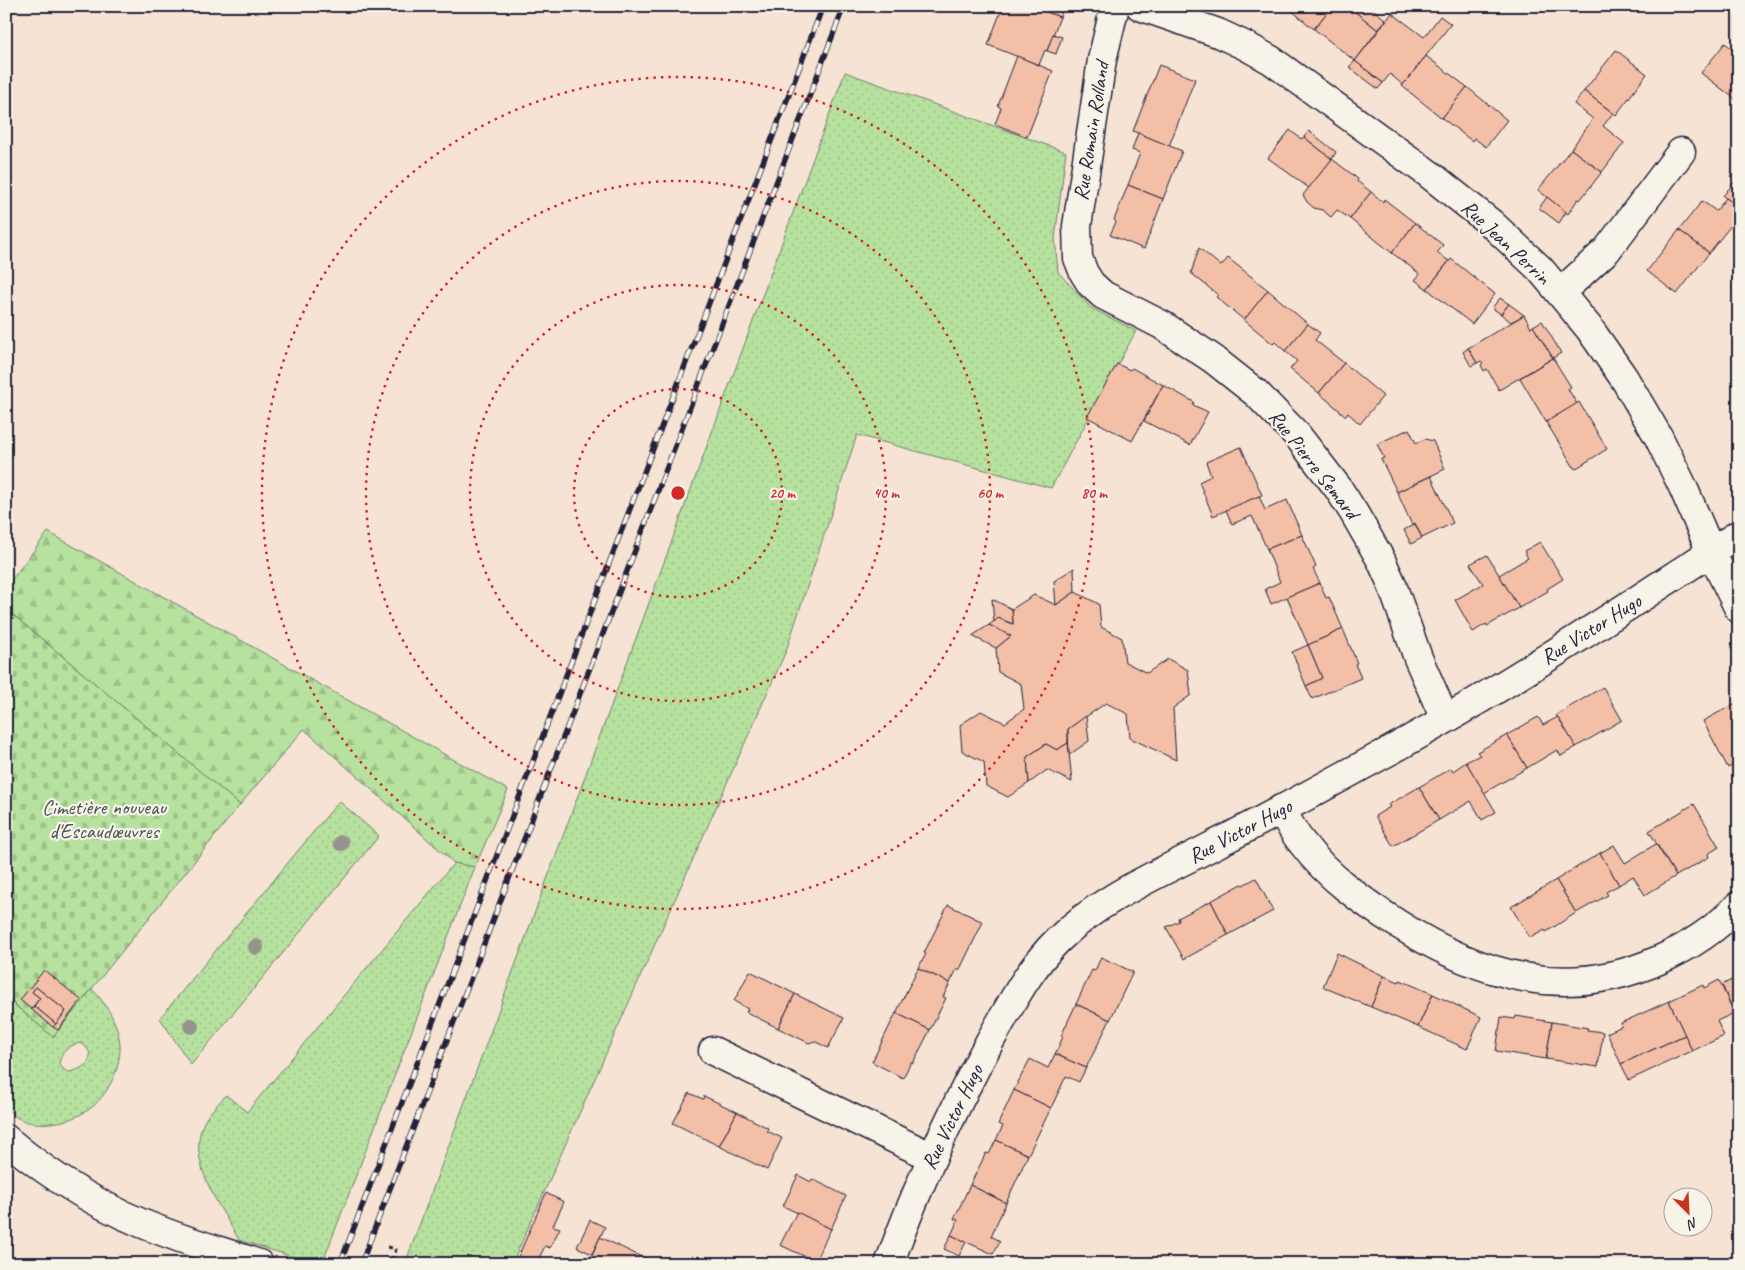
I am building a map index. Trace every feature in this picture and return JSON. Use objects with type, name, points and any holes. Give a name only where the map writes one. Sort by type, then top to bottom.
[{"type":"street","name":"Rue Romain Rolland","points":[[1078,258],[1078,216],[1102,60],[1115,6]]},
{"type":"street","name":"Rue Jean Perrin","points":[[1140,6],[1218,33],[1271,60],[1429,174],[1492,224],[1523,252],[1560,292],[1595,336],[1641,406],[1683,487],[1711,552],[1739,609]]},
{"type":"street","points":[[1560,292],[1607,250],[1681,152]]},
{"type":"street","name":"Rue Pierre Semard","points":[[1078,258],[1091,284],[1103,295],[1162,325],[1213,359],[1256,393],[1297,436],[1338,488],[1381,560],[1391,582],[1418,658],[1444,719]]},
{"type":"street","name":"Rue Victor Hugo","points":[[889,1264],[914,1196],[932,1157],[966,1086],[1012,1001],[1041,958],[1078,921],[1102,904],[1404,743],[1647,595],[1739,534]]},
{"type":"street","points":[[1281,809],[1315,860],[1335,879],[1381,914],[1460,958],[1521,977],[1576,981],[1603,979],[1627,973],[1675,953],[1717,926],[1739,904]]},
{"type":"street","points":[[713,1051],[932,1157]]},
{"type":"street","points":[[6,1139],[60,1180],[118,1213],[164,1232],[259,1264]]},
{"type":"path","points":[[388,1247],[396,1249],[390,1264]]},
{"type":"green space","points":[[845,72],[1066,152],[1055,238],[1058,272],[1091,308],[1136,331],[1051,488],[857,435],[786,651],[512,1264],[405,1264]]},
{"type":"green space","points":[[48,532],[508,790],[475,867],[454,863],[304,729],[240,805],[6,609],[6,587]]},
{"type":"green space","name":"Cimetière nouveau d'Escaudœuvres","points":[[6,609],[240,805],[53,1037],[8,999],[6,1001]]},
{"type":"green space","points":[[339,801],[379,836],[191,1065],[160,1018]]},
{"type":"green space","points":[[454,863],[475,867],[322,1264],[316,1264],[239,1240],[215,1198],[202,1168],[199,1137],[206,1118],[226,1095],[247,1112]]},
{"type":"green space","points":[[92,989],[107,1008],[117,1030],[120,1055],[115,1075],[98,1101],[91,1108],[72,1119],[44,1124],[26,1122],[16,1117],[6,1108],[6,1001],[8,999],[53,1037]],"holes":[[[81,1043],[87,1048],[90,1057],[85,1065],[74,1071],[68,1072],[63,1069],[59,1063],[67,1049]]]},
{"type":"building","points":[[1003,6],[1031,6],[1060,17],[1047,51],[1045,50],[1039,65],[988,45]]},
{"type":"building","points":[[1031,6],[1064,6],[1060,17]]},
{"type":"building","points":[[1286,6],[1332,6],[1314,29]]},
{"type":"building","points":[[1332,6],[1348,6],[1378,30],[1355,61],[1314,29]]},
{"type":"building","points":[[1348,6],[1369,6],[1386,20],[1378,30]]},
{"type":"building","points":[[1392,13],[1424,37],[1440,16],[1451,24],[1403,85],[1390,74],[1383,83],[1355,61]]},
{"type":"building","points":[[1053,34],[1062,37],[1056,54],[1047,51]]},
{"type":"building","points":[[1725,43],[1739,54],[1739,102],[1701,73]]},
{"type":"building","points":[[1616,50],[1647,74],[1616,115],[1584,91]]},
{"type":"building","points":[[1017,56],[1053,71],[1027,137],[995,124],[1001,108],[998,106]]},
{"type":"building","points":[[1426,56],[1467,87],[1442,118],[1402,86]]},
{"type":"building","points":[[1355,61],[1383,83],[1378,89],[1349,67]]},
{"type":"building","points":[[1159,65],[1195,79],[1169,146],[1133,131]]},
{"type":"building","points":[[1467,87],[1507,120],[1486,147],[1474,138],[1472,141],[1442,118]]},
{"type":"building","points":[[1584,91],[1613,113],[1603,126],[1624,143],[1602,172],[1571,149],[1593,119],[1574,104]]},
{"type":"building","points":[[1290,130],[1301,139],[1304,137],[1332,159],[1309,188],[1268,158]]},
{"type":"building","points":[[1309,131],[1336,152],[1332,159],[1304,137]]},
{"type":"building","points":[[1138,133],[1182,151],[1163,199],[1128,185],[1140,153],[1132,150]]},
{"type":"building","points":[[1571,149],[1602,172],[1580,200],[1578,199],[1568,214],[1538,190]]},
{"type":"building","points":[[1332,159],[1358,179],[1357,181],[1371,192],[1350,219],[1337,210],[1331,217],[1322,210],[1314,208],[1303,195]]},
{"type":"building","points":[[1739,176],[1739,207],[1723,196]]},
{"type":"building","points":[[1128,185],[1163,199],[1144,249],[1110,235]]},
{"type":"building","points":[[1371,192],[1383,202],[1384,199],[1415,223],[1392,253],[1350,219]]},
{"type":"building","points":[[1547,197],[1566,212],[1559,223],[1539,208]]},
{"type":"building","points":[[1726,198],[1739,207],[1739,229],[1732,224],[1709,253],[1679,230],[1702,201],[1716,211]]},
{"type":"building","points":[[1415,223],[1443,245],[1437,253],[1449,261],[1427,289],[1415,280],[1420,274],[1392,253]]},
{"type":"building","points":[[1679,230],[1709,253],[1677,294],[1647,271]]},
{"type":"building","points":[[1199,248],[1221,266],[1228,258],[1268,290],[1244,320],[1191,273]]},
{"type":"building","points":[[1451,259],[1495,294],[1472,324],[1427,289]]},
{"type":"building","points":[[1268,290],[1308,324],[1285,351],[1275,342],[1273,344],[1244,320]]},
{"type":"building","points":[[1500,298],[1509,304],[1501,314],[1492,308]]},
{"type":"building","points":[[1509,304],[1524,315],[1511,322],[1501,314]]},
{"type":"building","points":[[1524,315],[1553,358],[1499,390],[1487,369],[1484,371],[1481,365],[1483,363],[1481,361],[1477,363],[1468,348]]},
{"type":"building","points":[[1542,321],[1561,353],[1553,358],[1533,326]]},
{"type":"building","points":[[1308,324],[1320,333],[1315,340],[1344,363],[1319,393],[1290,369],[1297,361],[1285,351]]},
{"type":"building","points":[[1468,348],[1477,363],[1471,366],[1463,352]]},
{"type":"building","points":[[1553,358],[1571,387],[1568,389],[1577,404],[1546,422],[1520,378]]},
{"type":"building","points":[[1344,363],[1383,396],[1360,424],[1348,413],[1346,416],[1319,393]]},
{"type":"building","points":[[1117,364],[1130,370],[1132,368],[1163,385],[1132,441],[1087,417]]},
{"type":"building","points":[[1163,385],[1194,402],[1193,405],[1208,412],[1190,445],[1144,421]]},
{"type":"building","points":[[1579,402],[1607,449],[1575,469],[1546,422]]},
{"type":"building","points":[[1409,429],[1416,443],[1425,439],[1433,441],[1445,469],[1397,492],[1381,459],[1384,458],[1377,444]]},
{"type":"building","points":[[1241,447],[1262,495],[1213,516],[1199,482],[1211,476],[1206,462]]},
{"type":"building","points":[[1431,476],[1453,523],[1422,538],[1415,523],[1412,525],[1397,492]]},
{"type":"building","points":[[1259,496],[1265,510],[1287,500],[1302,535],[1267,549],[1252,516],[1232,524],[1226,510]]},
{"type":"building","points":[[1415,524],[1422,538],[1411,544],[1404,530]]},
{"type":"building","points":[[1302,535],[1316,567],[1313,569],[1320,583],[1271,604],[1265,589],[1280,582],[1267,549]]},
{"type":"building","points":[[1540,542],[1563,579],[1547,589],[1548,591],[1519,608],[1499,575],[1528,558],[1524,551]]},
{"type":"building","points":[[1487,555],[1519,608],[1473,632],[1455,600],[1483,584],[1470,564]]},
{"type":"building","points":[[1074,568],[1075,592],[1056,605],[1054,581]]},
{"type":"building","points":[[1320,583],[1326,598],[1329,597],[1343,629],[1308,645],[1287,597]]},
{"type":"building","points":[[1075,592],[1099,604],[1101,627],[1122,638],[1125,662],[1147,673],[1168,659],[1188,670],[1191,695],[1173,708],[1176,760],[1130,738],[1128,714],[1106,703],[1068,729],[1068,743],[1057,750],[1046,744],[1027,757],[1029,783],[1008,797],[986,786],[984,762],[962,751],[960,725],[981,711],[1005,723],[1024,709],[1021,684],[998,672],[996,648],[1011,636],[989,625],[998,618],[1013,624],[1012,609],[1034,595],[1056,605]]},
{"type":"building","points":[[992,599],[1012,609],[1013,624],[998,618],[994,622]]},
{"type":"building","points":[[989,625],[1011,636],[996,648],[972,636]]},
{"type":"building","points":[[1343,629],[1361,678],[1312,699],[1306,686],[1322,678],[1308,645]]},
{"type":"building","points":[[1308,645],[1322,678],[1306,686],[1292,652]]},
{"type":"building","points":[[1603,687],[1622,720],[1576,747],[1556,715]]},
{"type":"building","points":[[1736,703],[1739,709],[1739,762],[1728,768],[1703,721]]},
{"type":"building","points":[[1086,716],[1089,741],[1069,755],[1068,729]]},
{"type":"building","points":[[1538,717],[1543,725],[1558,717],[1576,747],[1561,756],[1557,750],[1527,768],[1507,735]]},
{"type":"building","points":[[1507,735],[1527,768],[1484,793],[1466,762],[1480,755],[1477,752]]},
{"type":"building","points":[[1068,743],[1072,782],[1047,770],[1029,783],[1027,757],[1046,744],[1057,750]]},
{"type":"building","points":[[1466,762],[1496,812],[1482,820],[1471,801],[1439,820],[1419,787],[1451,768],[1453,771]]},
{"type":"building","points":[[1419,787],[1439,820],[1393,846],[1375,816],[1390,807],[1388,805]]},
{"type":"building","points":[[1694,804],[1719,847],[1708,854],[1709,857],[1676,876],[1649,831]]},
{"type":"building","points":[[1656,844],[1676,876],[1645,895],[1633,876],[1619,885],[1600,853],[1614,845],[1625,863]]},
{"type":"building","points":[[1600,853],[1619,885],[1606,892],[1608,895],[1576,913],[1556,880]]},
{"type":"building","points":[[1256,878],[1273,911],[1228,935],[1211,901]]},
{"type":"building","points":[[1556,880],[1576,913],[1546,932],[1545,930],[1530,938],[1511,907]]},
{"type":"building","points":[[1211,901],[1228,935],[1184,959],[1166,927],[1179,921],[1178,918]]},
{"type":"building","points":[[948,905],[983,922],[959,971],[957,969],[950,983],[918,968]]},
{"type":"building","points":[[1337,953],[1384,976],[1371,1007],[1323,987]]},
{"type":"building","points":[[1101,957],[1133,972],[1110,1020],[1076,1004],[1092,970],[1095,971]]},
{"type":"building","points":[[918,968],[950,983],[943,997],[946,998],[930,1030],[896,1013]]},
{"type":"building","points":[[44,970],[81,1000],[58,1030],[53,1027],[66,1011],[36,987],[32,992],[40,998],[31,1009],[20,1000]]},
{"type":"building","points":[[750,971],[795,994],[778,1028],[746,1012],[748,1009],[734,1001]]},
{"type":"building","points":[[1384,976],[1399,982],[1400,980],[1433,994],[1418,1027],[1371,1007]]},
{"type":"building","points":[[1739,976],[1739,1023],[1722,985]]},
{"type":"building","points":[[1719,980],[1734,1013],[1717,1021],[1724,1036],[1692,1051],[1669,1001],[1703,985],[1704,988]]},
{"type":"building","points":[[36,987],[66,1011],[56,1024],[34,1006],[40,998],[32,992]]},
{"type":"building","points":[[795,994],[844,1018],[828,1048],[814,1041],[809,1043],[778,1028]]},
{"type":"building","points":[[1433,994],[1481,1017],[1467,1049],[1418,1027]]},
{"type":"building","points":[[1669,1001],[1685,1035],[1621,1064],[1607,1033],[1622,1026],[1621,1023]]},
{"type":"building","points":[[1076,1004],[1110,1020],[1086,1068],[1055,1054]]},
{"type":"building","points":[[34,1006],[56,1024],[53,1027],[31,1009]]},
{"type":"building","points":[[896,1013],[930,1030],[903,1078],[872,1062]]},
{"type":"building","points":[[1516,1016],[1552,1022],[1546,1059],[1496,1051],[1501,1017],[1515,1019]]},
{"type":"building","points":[[1552,1022],[1603,1032],[1598,1067],[1546,1059]]},
{"type":"building","points":[[1685,1035],[1692,1051],[1629,1080],[1621,1064]]},
{"type":"building","points":[[1055,1054],[1086,1068],[1079,1082],[1066,1076],[1051,1108],[1014,1090],[1030,1059],[1048,1068]]},
{"type":"building","points":[[1014,1090],[1051,1108],[1028,1155],[996,1140],[1003,1126],[998,1124]]},
{"type":"building","points":[[689,1093],[703,1099],[704,1096],[737,1112],[719,1146],[673,1123]]},
{"type":"building","points":[[737,1112],[768,1128],[767,1131],[782,1138],[767,1170],[719,1146]]},
{"type":"building","points":[[996,1140],[1028,1155],[1006,1203],[970,1185],[986,1153],[989,1154]]},
{"type":"building","points":[[798,1175],[811,1182],[812,1179],[846,1196],[831,1229],[783,1206]]},
{"type":"building","points":[[970,1185],[1006,1203],[991,1236],[1000,1241],[993,1254],[951,1235],[958,1220],[954,1219]]},
{"type":"building","points":[[546,1193],[564,1202],[553,1226],[560,1228],[550,1248],[545,1246],[536,1264],[515,1264]]},
{"type":"building","points":[[797,1212],[831,1229],[815,1261],[780,1245]]},
{"type":"building","points":[[590,1220],[605,1227],[592,1254],[577,1247]]},
{"type":"building","points":[[951,1235],[966,1242],[959,1256],[944,1249]]},
{"type":"building","points":[[600,1237],[650,1261],[649,1264],[588,1264]]},
{"type":"railway","points":[[340,1264],[823,6]]},
{"type":"railway","points":[[361,1264],[844,6]]}]
